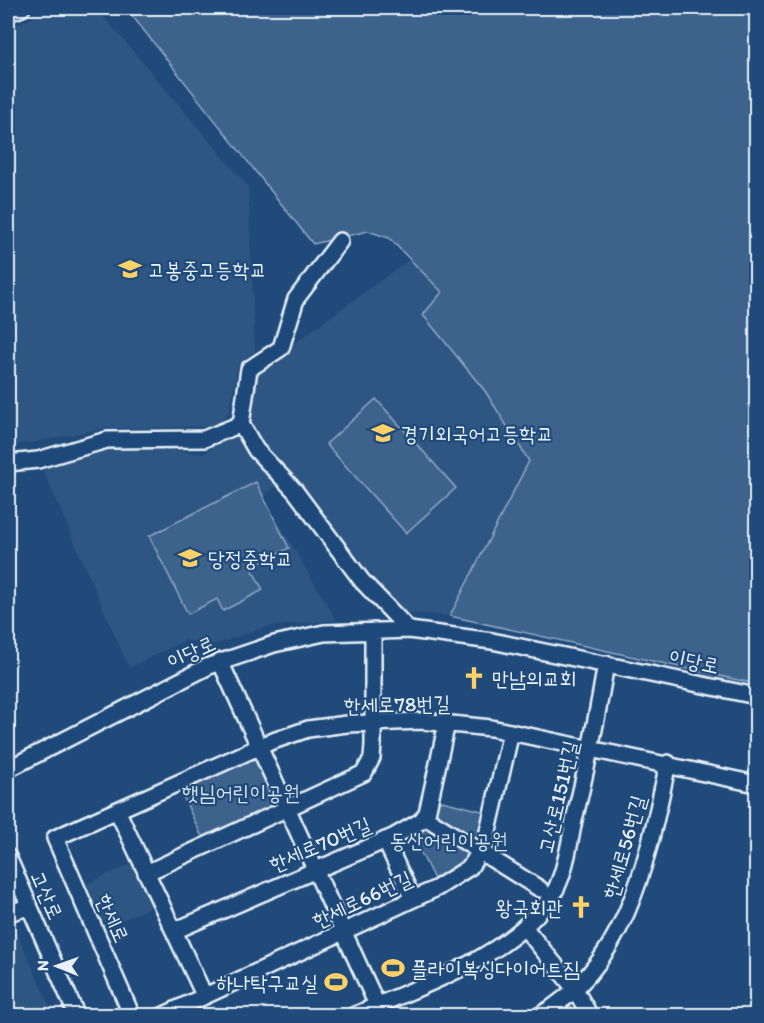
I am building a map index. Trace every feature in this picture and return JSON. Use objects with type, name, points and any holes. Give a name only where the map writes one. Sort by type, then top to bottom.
[{"type":"street","points":[[8,13],[22,8]]},
{"type":"street","points":[[340,241],[296,299],[281,348],[249,369],[241,423],[256,450],[295,491],[362,581],[409,630]]},
{"type":"street","points":[[8,463],[38,460],[108,440],[204,439],[241,423]]},
{"type":"street","name":"이당로","points":[[8,769],[220,661],[274,644],[324,633],[409,630],[492,641],[756,696]]},
{"type":"street","points":[[146,873],[364,772],[372,758],[373,631]]},
{"type":"street","points":[[220,661],[379,1010]]},
{"type":"street","name":"고산로151번길","points":[[353,1016],[379,1010],[472,961],[524,927],[559,883],[591,749],[606,664]]},
{"type":"street","name":"한세로78번길","points":[[55,838],[259,746],[308,729],[374,722],[447,723],[512,732],[668,763],[756,784]]},
{"type":"street","points":[[447,723],[424,817],[540,889]]},
{"type":"street","name":"한세로66번길","points":[[162,1016],[413,899],[465,872],[480,852],[489,830],[512,732]]},
{"type":"street","name":"한세로56번길","points":[[539,1016],[559,1004],[601,959],[631,905],[652,836],[668,763]]},
{"type":"street","points":[[117,810],[204,995]]},
{"type":"street","name":"한세로70번길","points":[[174,931],[315,868],[385,840],[408,829],[424,817]]},
{"type":"street","name":"한세로","points":[[55,838],[132,1016]]},
{"type":"street","points":[[385,840],[413,899]]},
{"type":"street","name":"고산로","points":[[8,857],[77,1016]]},
{"type":"street","points":[[8,913],[29,907]]},
{"type":"street","points":[[524,927],[575,989],[590,1016]]},
{"type":"shaded area","name":"고봉중고등학교","points":[[55,8],[95,8],[98,10],[248,186],[255,352],[238,364],[229,412],[216,426],[99,429],[37,442],[8,445],[8,28]]},
{"type":"shaded area","name":"경기외국어고등학교","points":[[410,259],[442,293],[485,391],[529,461],[450,616],[399,612],[263,447],[247,418],[256,371]]},
{"type":"shaded area","name":"당정중학교","points":[[238,430],[279,484],[263,496],[336,620],[266,627],[213,645],[185,640],[129,668],[42,468],[96,449],[135,445],[204,454]]},
{"type":"shaded area","points":[[134,863],[153,906],[107,927],[87,884]]},
{"type":"shaded area","points":[[8,913],[54,1015],[8,1015]]},
{"type":"green space","points":[[126,8],[756,8],[756,684],[450,616],[529,461],[485,391],[423,315],[442,292],[389,238],[368,231],[313,244]]},
{"type":"green space","points":[[376,399],[456,488],[406,533],[326,444]]},
{"type":"green space","points":[[256,482],[289,548],[251,567],[263,590],[223,611],[217,599],[188,614],[149,536]]},
{"type":"green space","name":"햇님어린이공원","points":[[250,757],[260,761],[276,797],[274,806],[203,839],[180,790]]},
{"type":"green space","name":"동산어린이공원","points":[[434,799],[490,813],[474,856],[436,883],[411,833]]},
{"type":"place","name":"고봉중고등학교","points":[[130,269]]},
{"type":"place","name":"경기외국어고등학교","points":[[383,433]]},
{"type":"place","name":"당정중학교","points":[[190,558]]},
{"type":"place","name":"만남의교회","points":[[474,678]]},
{"type":"place","name":"왕국회관","points":[[581,907]]},
{"type":"place","name":"플라이복싱다이어트짐","points":[[393,968]]},
{"type":"place","name":"하나탁구교실","points":[[336,982]]}]
